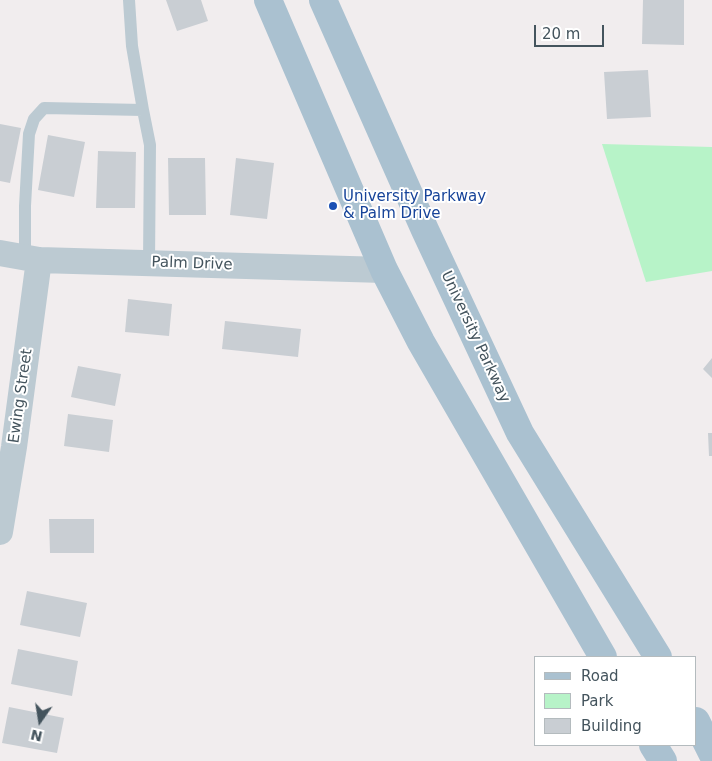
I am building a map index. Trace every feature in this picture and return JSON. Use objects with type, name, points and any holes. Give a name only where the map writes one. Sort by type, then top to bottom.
[{"type":"main road","points":[[268,0],[384,270],[421,342],[602,656]]},
{"type":"main road","name":"University Parkway","points":[[323,0],[425,230],[520,432],[657,656]]},
{"type":"main road","points":[[697,723],[712,753]]},
{"type":"main road","points":[[654,746],[663,761]]},
{"type":"street","name":"Palm Drive","points":[[0,253],[32,258],[384,270]]},
{"type":"street","name":"Ewing Street","points":[[0,532],[14,447],[32,258]]},
{"type":"lane","points":[[129,0],[132,46],[150,145],[148,263]]},
{"type":"lane","points":[[32,258],[25,206],[29,134],[34,119],[44,108],[143,110]]},
{"type":"green space","points":[[602,144],[712,147],[712,271],[646,282]]},
{"type":"building","points":[[166,0],[201,0],[208,21],[177,31]]},
{"type":"building","points":[[643,0],[684,0],[684,45],[642,44]]},
{"type":"building","points":[[648,70],[651,117],[607,119],[604,72]]},
{"type":"building","points":[[0,124],[21,128],[10,183],[0,181]]},
{"type":"building","points":[[48,135],[85,142],[74,197],[38,190]]},
{"type":"building","points":[[98,151],[136,152],[135,208],[96,208]]},
{"type":"building","points":[[168,158],[205,158],[206,215],[169,215]]},
{"type":"building","points":[[236,158],[274,163],[267,219],[230,215]]},
{"type":"building","points":[[128,299],[172,304],[169,336],[125,332]]},
{"type":"building","points":[[225,321],[301,329],[298,357],[222,349]]},
{"type":"building","points":[[712,358],[712,378],[703,369]]},
{"type":"building","points":[[78,366],[121,374],[115,406],[71,397]]},
{"type":"building","points":[[68,414],[113,420],[109,452],[64,446]]},
{"type":"building","points":[[708,433],[712,433],[712,456],[709,456]]},
{"type":"building","points":[[49,519],[94,519],[94,553],[50,553]]},
{"type":"building","points":[[27,591],[87,603],[80,637],[20,625]]},
{"type":"building","points":[[18,649],[78,661],[72,696],[11,684]]},
{"type":"building","points":[[9,707],[64,718],[57,753],[2,743]]},
{"type":"place","name":"University Parkway & Palm Drive","points":[[333,206]]}]
